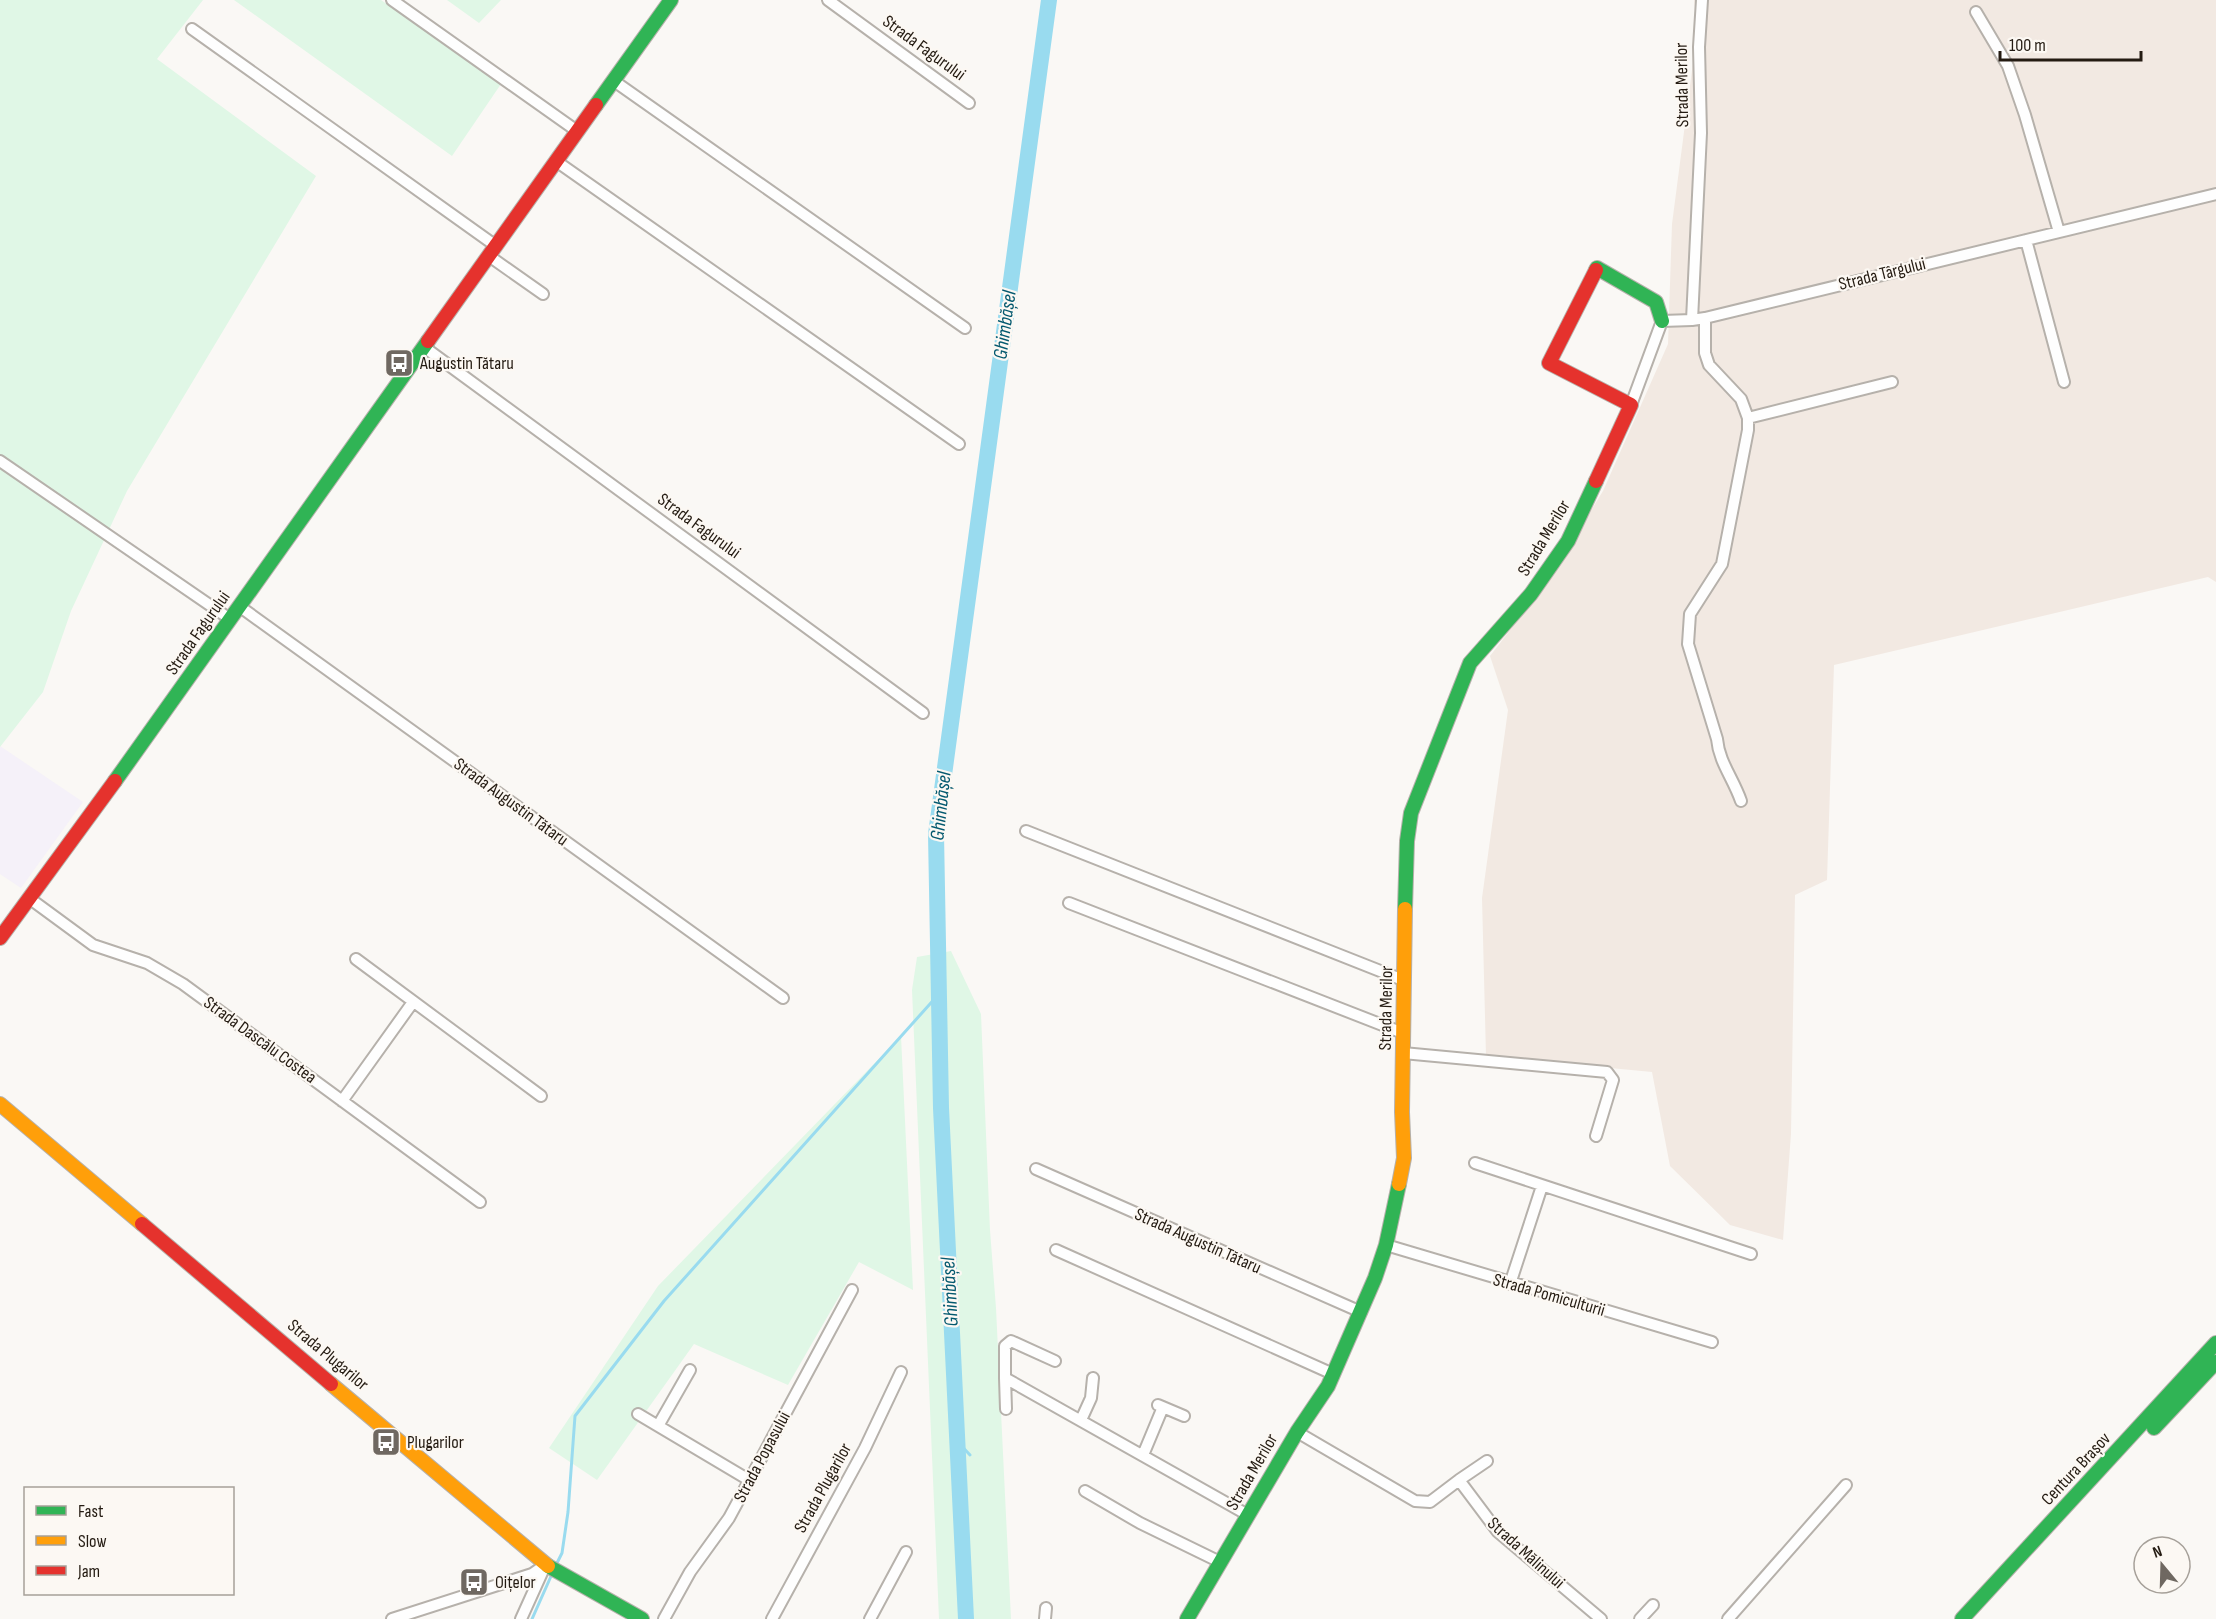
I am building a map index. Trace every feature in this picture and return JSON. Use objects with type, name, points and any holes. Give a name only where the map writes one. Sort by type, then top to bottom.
[{"type":"main road","name":"Strada Fagurului","points":[[0,938],[671,0]]},
{"type":"main road","points":[[1630,405],[1549,363],[1597,268],[1656,302],[1662,321]]},
{"type":"main road","name":"Strada Merilor","points":[[1186,1619],[1333,1374],[1361,1312],[1386,1245],[1404,1158],[1403,980],[1409,821],[1465,671],[1474,656],[1531,594],[1568,541],[1630,405]]},
{"type":"main road","name":"Strada Plugarilor","points":[[0,1104],[547,1567],[642,1619]]},
{"type":"main road","name":"Centura Brașov","points":[[1962,1619],[2216,1343]]},
{"type":"main road","name":"Centura Brașov","points":[[1978,1619],[2216,1362]]},
{"type":"street","points":[[392,0],[577,132]]},
{"type":"street","name":"Strada Fagurului","points":[[828,0],[969,103]]},
{"type":"street","name":"Strada Merilor","points":[[1692,320],[1701,133],[1698,48],[1702,0]]},
{"type":"street","points":[[1976,12],[2008,66],[2025,115],[2058,232]]},
{"type":"street","points":[[192,29],[493,251],[543,294]]},
{"type":"street","points":[[614,81],[965,328]]},
{"type":"street","points":[[556,161],[959,444]]},
{"type":"street","name":"Strada Târgului","points":[[1692,320],[2216,194]]},
{"type":"street","points":[[2026,240],[2064,382]]},
{"type":"street","points":[[1705,318],[1705,353],[1709,364],[1741,399],[1748,418],[1746,446],[1722,564],[1695,604],[1687,633],[1688,644],[1717,738],[1718,755],[1734,780],[1741,801]]},
{"type":"street","points":[[1662,321],[1692,320]]},
{"type":"street","name":"Strada Merilor","points":[[1630,405],[1662,321]]},
{"type":"street","name":"Strada Fagurului","points":[[424,347],[923,713]]},
{"type":"street","points":[[1748,418],[1892,382]]},
{"type":"street","points":[[0,460],[230,619]]},
{"type":"street","name":"Strada Augustin Tătaru","points":[[239,606],[783,998]]},
{"type":"street","points":[[1026,831],[1403,980]]},
{"type":"street","name":"Strada Dascălu Costea","points":[[29,897],[93,945],[162,970],[480,1202]]},
{"type":"street","points":[[1069,903],[1403,1033]]},
{"type":"street","points":[[356,960],[542,1095]]},
{"type":"street","points":[[342,1101],[413,1002]]},
{"type":"street","points":[[1403,1053],[1607,1072],[1613,1080],[1596,1136]]},
{"type":"street","points":[[1474,1163],[1751,1254]]},
{"type":"street","name":"Strada Augustin Tătaru","points":[[1036,1169],[1361,1312]]},
{"type":"street","points":[[1510,1284],[1542,1186]]},
{"type":"street","name":"Strada Pomiculturii","points":[[1386,1245],[1510,1284],[1712,1342]]},
{"type":"street","points":[[1056,1250],[1333,1374]]},
{"type":"street","name":"Strada Popasului","points":[[664,1619],[690,1572],[718,1536],[852,1290]]},
{"type":"street","points":[[1006,1409],[1006,1342],[1055,1361]]},
{"type":"street","points":[[658,1426],[690,1370]]},
{"type":"street","name":"Strada Plugarilor","points":[[772,1619],[865,1448],[901,1372]]},
{"type":"street","points":[[1005,1378],[1248,1515]]},
{"type":"street","points":[[1081,1420],[1091,1398],[1093,1378]]},
{"type":"street","points":[[1143,1455],[1160,1406],[1184,1416]]},
{"type":"street","points":[[638,1414],[749,1480]]},
{"type":"street","points":[[1297,1432],[1415,1501],[1430,1502],[1487,1461]]},
{"type":"street","name":"Strada Mălinului","points":[[1459,1480],[1498,1532],[1601,1619]]},
{"type":"street","points":[[1728,1619],[1846,1485]]},
{"type":"street","points":[[1085,1491],[1140,1523],[1220,1562]]},
{"type":"street","points":[[870,1619],[906,1552]]},
{"type":"street","points":[[392,1619],[532,1574],[547,1567]]},
{"type":"street","points":[[521,1619],[547,1567]]},
{"type":"street","points":[[1640,1619],[1653,1605]]},
{"type":"shaded area","points":[[1694,0],[2216,0],[2216,582],[2208,577],[1834,665],[1827,880],[1795,895],[1791,1134],[1783,1240],[1730,1225],[1670,1166],[1652,1072],[1486,1056],[1482,898],[1508,710],[1490,656],[1545,585],[1603,491],[1668,344],[1672,224],[1697,32]]},
{"type":"shaded area","points":[[0,746],[83,802],[21,888],[0,874]]},
{"type":"green space","points":[[0,0],[203,0],[157,59],[316,176],[127,491],[71,611],[43,692],[0,747]]},
{"type":"green space","points":[[234,0],[381,0],[501,84],[452,156]]},
{"type":"green space","points":[[447,0],[501,0],[479,23]]},
{"type":"green space","points":[[951,951],[981,1014],[1011,1619],[939,1619],[912,990],[917,957]]},
{"type":"green space","points":[[901,1036],[913,1290],[859,1262],[788,1385],[694,1344],[597,1480],[549,1448],[658,1286]]},
{"type":"waterway","name":"Ghimbășel","points":[[966,1619],[941,1108],[936,834],[1049,0]]},
{"type":"waterway","points":[[556,1565],[562,1553],[568,1512],[575,1416],[664,1301],[938,995]]},
{"type":"waterway","points":[[956,1440],[970,1455]]},
{"type":"waterway","points":[[532,1619],[552,1574]]},
{"type":"traffic: fast","points":[[596,105],[671,0]]},
{"type":"traffic: fast","points":[[1596,270],[1597,268],[1656,302],[1662,321]]},
{"type":"traffic: fast","points":[[115,781],[428,341]]},
{"type":"traffic: fast","points":[[1405,909],[1407,841],[1411,813],[1470,663],[1531,594],[1568,541],[1596,481]]},
{"type":"traffic: fast","points":[[1187,1619],[1297,1432],[1328,1386],[1375,1278],[1386,1245],[1399,1184]]},
{"type":"traffic: fast","points":[[1962,1619],[2216,1343]]},
{"type":"traffic: fast","points":[[2154,1428],[2216,1362]]},
{"type":"traffic: fast","points":[[548,1566],[642,1619]]},
{"type":"traffic: slow","points":[[1399,1184],[1404,1158],[1402,1112],[1405,909]]},
{"type":"traffic: slow","points":[[0,1104],[142,1224]]},
{"type":"traffic: slow","points":[[331,1384],[548,1566]]},
{"type":"traffic: jam","points":[[428,341],[596,105]]},
{"type":"traffic: jam","points":[[1596,270],[1549,363],[1631,405],[1596,481]]},
{"type":"traffic: jam","points":[[0,938],[115,781]]},
{"type":"traffic: jam","points":[[142,1224],[331,1384]]},
{"type":"place","name":"Augustin Tătaru","points":[[399,363]]},
{"type":"place","name":"Plugarilor","points":[[386,1442]]},
{"type":"place","name":"Oițelor","points":[[474,1582]]}]
